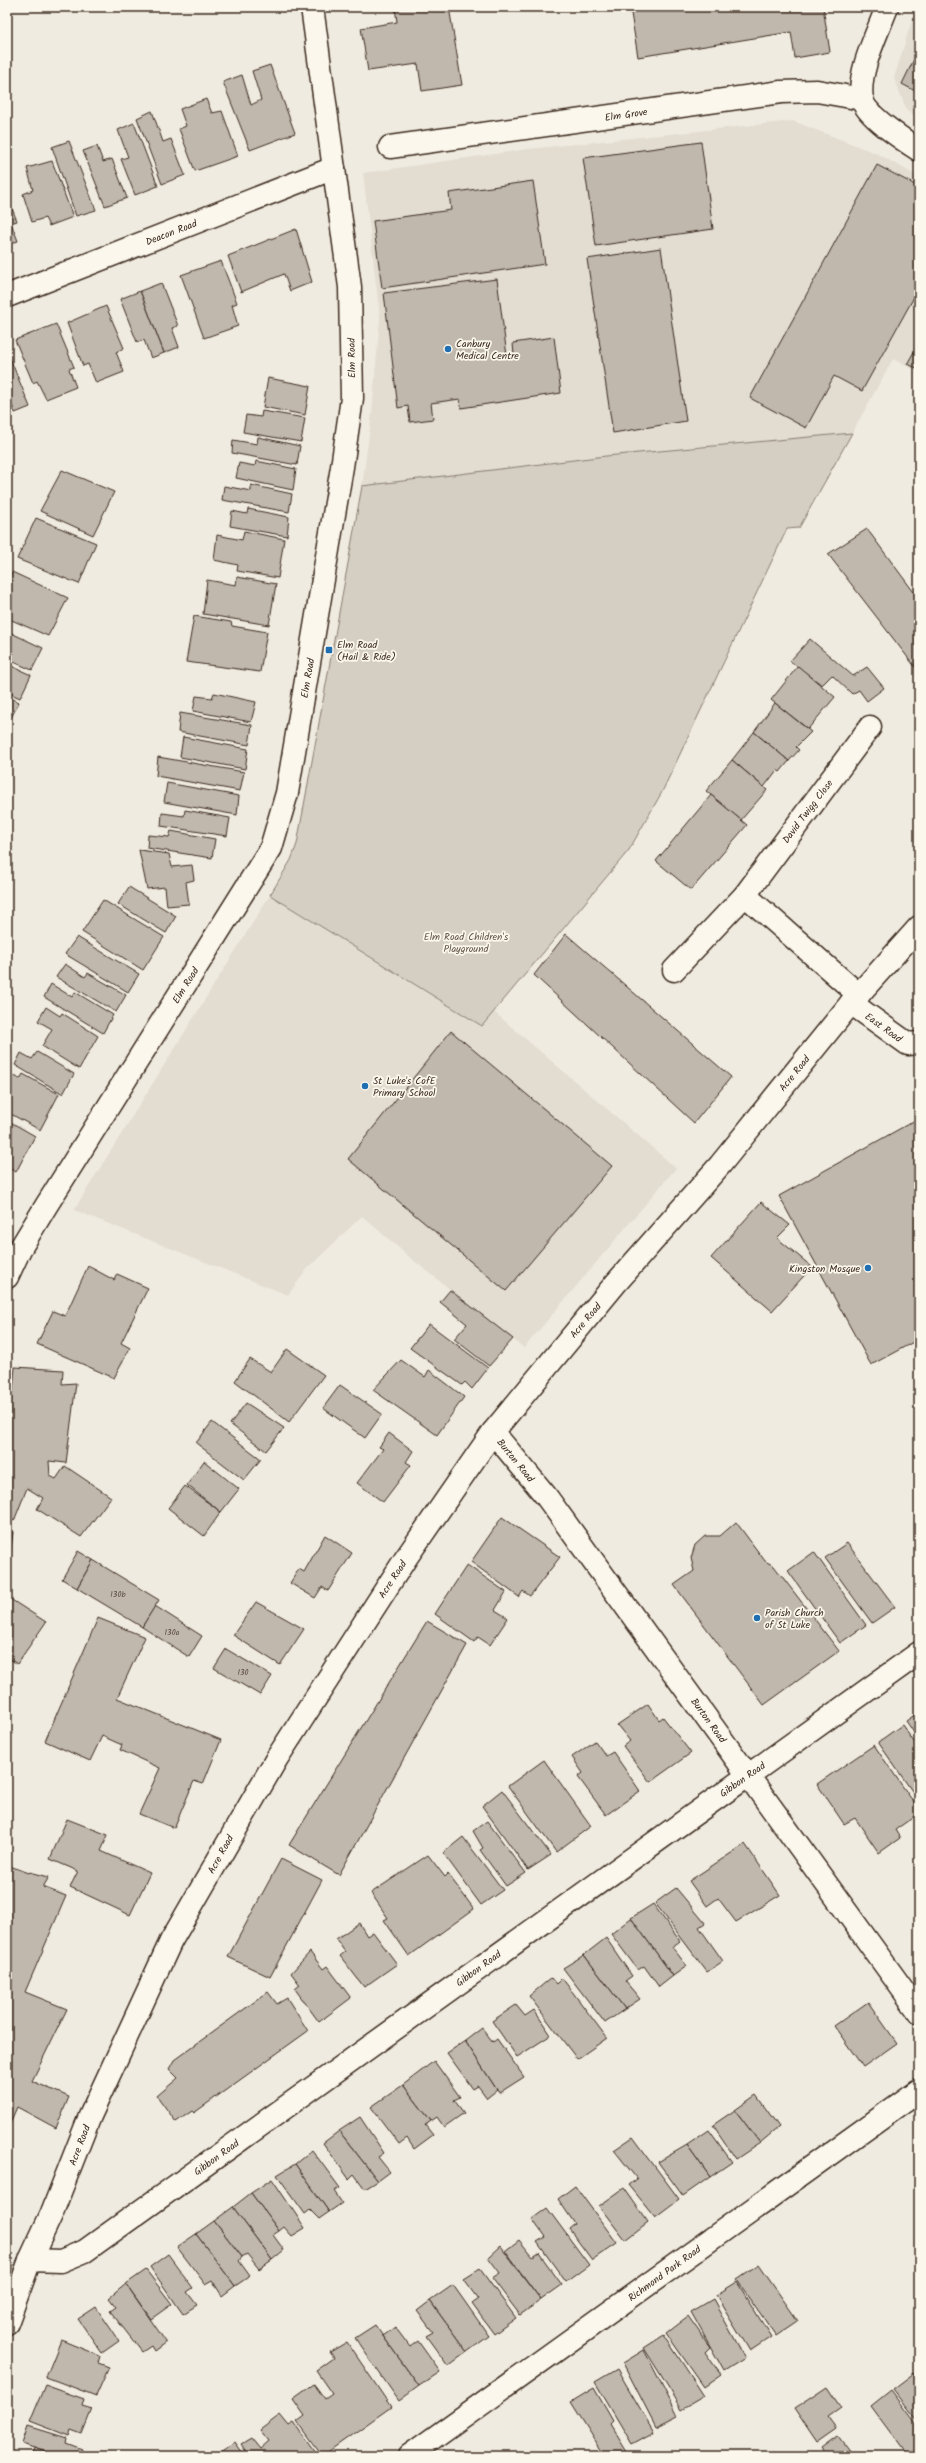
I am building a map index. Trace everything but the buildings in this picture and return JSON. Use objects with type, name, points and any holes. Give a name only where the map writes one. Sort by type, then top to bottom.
[{"type":"street","name":"Elm Road","points":[[7,1277],[20,1249],[42,1212],[271,848],[287,793],[342,467],[352,398],[350,287],[312,7]]},
{"type":"street","points":[[887,7],[864,69],[862,100],[866,107],[898,137],[919,150]]},
{"type":"street","name":"Elm Grove","points":[[390,147],[781,92],[817,91],[862,100]]},
{"type":"street","name":"Deacon Road","points":[[7,296],[334,168]]},
{"type":"street","name":"David Twigg Close","points":[[674,970],[745,895],[870,727]]},
{"type":"street","points":[[745,895],[855,999]]},
{"type":"street","name":"Acre Road","points":[[7,2323],[30,2260],[51,2215],[90,2116],[171,1941],[277,1758],[406,1558],[493,1432],[616,1283],[720,1165],[855,999],[919,927]]},
{"type":"street","name":"East Road","points":[[855,999],[908,1044],[919,1043]]},
{"type":"street","name":"Burton Road","points":[[493,1432],[546,1496],[919,2012]]},
{"type":"street","name":"Gibbon Road","points":[[30,2260],[61,2261],[85,2252],[748,1774],[919,1653]]},
{"type":"street","name":"Richmond Park Road","points":[[409,2456],[919,2090]]},
{"type":"shaded area","points":[[916,7],[919,7],[919,118],[907,111],[894,78]]},
{"type":"shaded area","points":[[793,121],[878,154],[919,177],[919,372],[893,359],[852,433],[606,456],[362,486],[372,413],[380,318],[363,173],[528,149]]},
{"type":"shaded area","name":"St Luke's CofE Primary School","points":[[270,895],[481,1026],[493,1011],[676,1168],[524,1348],[408,1256],[362,1216],[308,1268],[288,1295],[74,1210]]},
{"type":"green space","name":"Elm Road Children's Playground","points":[[852,433],[799,528],[787,529],[662,792],[629,850],[482,1026],[270,895],[291,860],[297,844],[362,486],[606,456]]},
{"type":"place","name":"Canbury Medical Centre","points":[[448,349]]},
{"type":"place","name":"Elm Road (Hail & Ride)","points":[[329,650]]},
{"type":"place","name":"St Luke's CofE Primary School","points":[[365,1086]]},
{"type":"place","name":"Kingston Mosque","points":[[868,1268]]},
{"type":"place","name":"Parish Church of St Luke","points":[[757,1618]]}]
